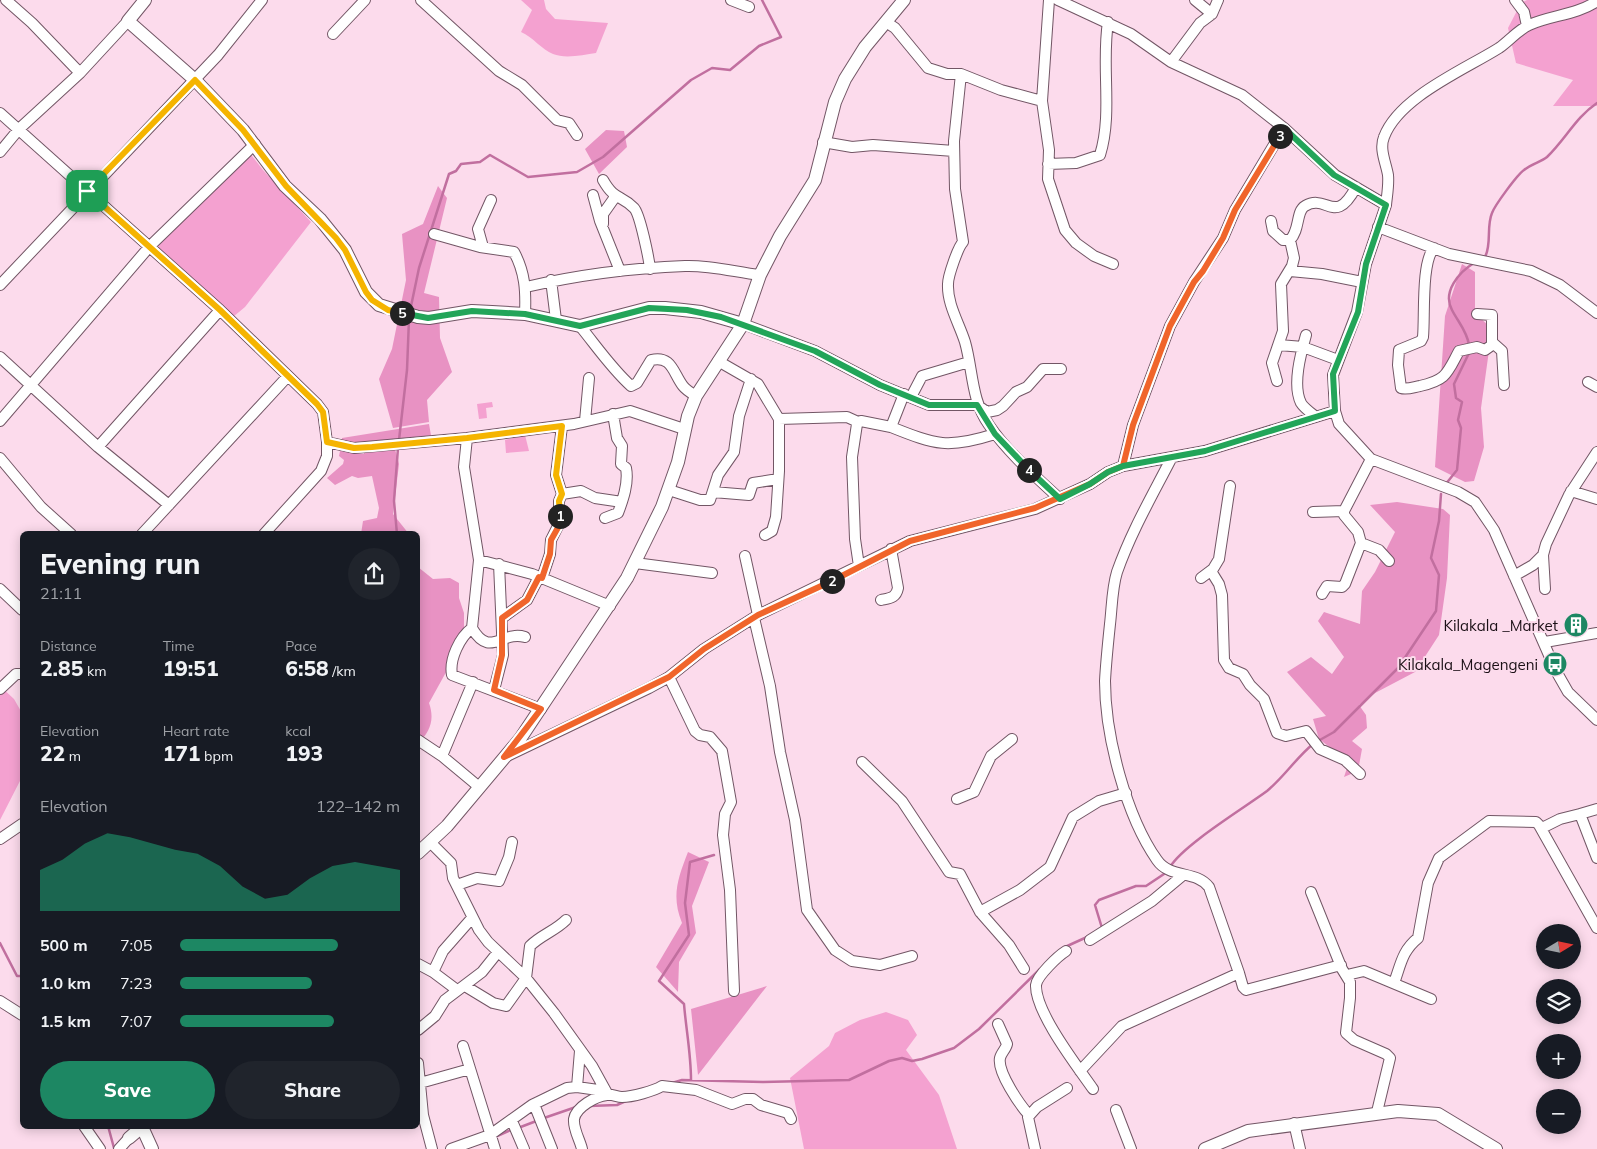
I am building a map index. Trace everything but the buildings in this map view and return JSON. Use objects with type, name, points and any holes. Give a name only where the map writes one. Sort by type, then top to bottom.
[{"type":"street","points":[[6,0],[32,23],[80,73]]},
{"type":"street","points":[[0,284],[195,80],[262,0]]},
{"type":"street","points":[[333,34],[365,0]]},
{"type":"street","points":[[421,0],[499,71],[522,85],[557,120],[569,124],[577,136]]},
{"type":"street","points":[[731,0],[749,7]]},
{"type":"street","points":[[420,851],[447,826],[541,709],[610,606],[635,563],[654,528],[669,490],[678,462],[684,429],[696,396],[743,324],[760,275],[780,236],[810,189],[835,102],[845,80],[865,47],[904,0]]},
{"type":"street","points":[[1049,0],[1042,101],[1048,179],[1052,197],[1065,230],[1076,243],[1094,256],[1113,264]]},
{"type":"street","points":[[1058,0],[1108,22],[1131,34],[1171,62],[1242,95],[1284,128],[1334,175],[1386,205]]},
{"type":"street","points":[[1195,0],[1212,14]]},
{"type":"street","points":[[1171,62],[1200,23],[1212,14],[1218,0]]},
{"type":"street","points":[[1516,0],[1524,12],[1527,26]]},
{"type":"street","points":[[1597,1],[1584,8],[1549,17],[1527,26],[1509,41],[1415,100],[1392,122],[1382,145],[1388,174],[1386,205],[1362,282],[1358,312],[1333,374],[1335,411],[1339,424],[1372,459],[1458,492],[1475,502],[1494,530],[1545,642],[1556,672],[1568,692],[1597,720]]},
{"type":"street","points":[[0,152],[19,129],[80,73],[128,21],[140,2]]},
{"type":"street","points":[[128,21],[195,80],[255,144],[286,186],[320,219],[345,250],[372,300],[388,310],[428,318],[472,311],[525,314],[580,326],[649,308],[694,311],[743,324],[815,351],[850,371],[929,405],[977,405],[987,412],[997,410],[1016,392],[1027,387],[1043,369],[1061,368]]},
{"type":"street","points":[[886,22],[895,28],[928,68],[947,74],[961,74],[1000,90],[1042,101]]},
{"type":"street","points":[[1048,164],[1076,163],[1100,155],[1105,122],[1105,59],[1108,22]]},
{"type":"street","points":[[961,74],[954,151],[957,210],[963,240],[958,249],[948,282],[954,313],[966,344],[977,405],[995,434],[1060,499]]},
{"type":"street","points":[[0,113],[220,310],[323,412],[327,456],[321,471],[267,531]]},
{"type":"street","points":[[1123,466],[1133,425],[1170,326],[1194,282],[1223,238],[1235,210],[1284,128]]},
{"type":"street","points":[[823,142],[835,146],[873,145],[954,151]]},
{"type":"street","points":[[0,421],[150,246],[255,144]]},
{"type":"street","points":[[603,180],[615,197],[624,200],[636,209],[650,269]]},
{"type":"street","points":[[1270,220],[1273,231],[1283,240],[1290,240],[1295,235],[1301,210],[1306,205],[1315,203],[1338,208],[1345,205],[1356,187]]},
{"type":"street","points":[[594,195],[603,228],[620,271]]},
{"type":"street","points":[[603,228],[603,214],[615,197]]},
{"type":"street","points":[[483,247],[478,229],[491,200]]},
{"type":"street","points":[[1378,227],[1434,248],[1539,274],[1560,285],[1597,313]]},
{"type":"street","points":[[434,234],[483,247],[514,252],[521,265],[526,287],[525,314]]},
{"type":"street","points":[[1277,381],[1272,363],[1279,345],[1284,321],[1281,284],[1290,271],[1294,251],[1290,240]]},
{"type":"street","points":[[1434,248],[1428,256],[1422,308],[1423,337],[1421,341],[1400,350],[1398,363],[1401,388],[1409,389],[1442,379],[1454,363],[1459,351],[1477,347],[1485,350],[1493,343]]},
{"type":"street","points":[[526,287],[551,280],[620,271],[692,266],[712,269],[729,268],[760,275]]},
{"type":"street","points":[[1290,271],[1331,275],[1362,282]]},
{"type":"street","points":[[551,280],[556,320]]},
{"type":"street","points":[[98,447],[220,310]]},
{"type":"street","points":[[1477,314],[1492,315],[1493,343]]},
{"type":"street","points":[[580,326],[609,360],[618,375],[631,386],[638,383],[651,360],[666,360],[671,364],[683,386],[696,396]]},
{"type":"street","points":[[1306,335],[1298,368],[1300,397],[1302,404],[1316,417]]},
{"type":"street","points":[[1493,343],[1502,350],[1504,385]]},
{"type":"street","points":[[1279,345],[1303,347],[1338,360]]},
{"type":"street","points":[[0,357],[98,447],[169,505]]},
{"type":"street","points":[[718,361],[751,379],[763,391],[779,419],[775,524],[772,531],[765,535]]},
{"type":"street","points":[[891,427],[907,396],[922,376],[969,362]]},
{"type":"street","points":[[145,531],[288,376]]},
{"type":"street","points":[[585,421],[589,378]]},
{"type":"street","points":[[669,490],[707,501],[710,500],[718,475],[734,452],[739,416],[751,379]]},
{"type":"street","points":[[327,442],[354,448],[467,438],[562,426],[630,411],[684,429]]},
{"type":"street","points":[[504,757],[669,677],[704,649],[756,616],[910,541],[1035,508],[1060,499],[1090,484],[1108,472],[1123,466],[1171,459],[1205,451],[1335,411]]},
{"type":"street","points":[[605,518],[615,516],[622,502],[627,472],[621,464],[622,446],[617,438],[613,414]]},
{"type":"street","points":[[779,419],[848,417],[858,422],[891,427],[924,440],[947,445],[995,434]]},
{"type":"street","points":[[858,422],[852,457],[855,539],[860,566]]},
{"type":"street","points":[[502,618],[527,600],[550,554],[551,540],[560,524],[559,501],[562,494],[556,475],[562,426]]},
{"type":"street","points":[[467,438],[464,467],[478,560],[472,628],[487,643],[493,644],[512,635],[525,637]]},
{"type":"street","points":[[1514,576],[1533,565],[1543,555],[1570,491],[1597,452]]},
{"type":"street","points":[[0,458],[41,507],[68,531]]},
{"type":"street","points":[[1171,459],[1130,538],[1114,585],[1105,680],[1116,756],[1126,793],[1144,840],[1158,862],[1182,876],[1196,877],[1209,887],[1239,973],[1242,987],[1246,990],[1341,965]]},
{"type":"street","points":[[1322,594],[1327,586],[1342,587],[1345,584],[1361,543],[1358,532],[1344,515],[1344,511],[1372,459]]},
{"type":"street","points":[[712,492],[749,495],[754,483],[778,478]]},
{"type":"street","points":[[1201,578],[1211,571],[1219,559],[1230,486]]},
{"type":"street","points":[[562,494],[581,491],[594,498],[622,502]]},
{"type":"street","points":[[1570,491],[1597,500]]},
{"type":"street","points":[[1313,512],[1344,511]]},
{"type":"street","points":[[1361,543],[1379,550],[1390,560]]},
{"type":"street","points":[[881,600],[892,598],[896,595],[898,588],[891,550]]},
{"type":"street","points":[[1543,555],[1545,589]]},
{"type":"street","points":[[745,556],[794,820],[807,910],[836,950],[852,961],[880,965],[912,956]]},
{"type":"street","points":[[478,560],[499,564],[540,577],[610,606]]},
{"type":"street","points":[[635,563],[712,573]]},
{"type":"street","points":[[494,690],[501,667],[502,618],[499,564]]},
{"type":"street","points":[[1211,571],[1221,591],[1222,654],[1227,665],[1243,674],[1250,686],[1264,699],[1277,733],[1286,736],[1306,732],[1320,749],[1344,760],[1360,774]]},
{"type":"street","points":[[0,589],[20,608]]},
{"type":"street","points":[[472,628],[462,637],[451,669],[454,676],[541,709]]},
{"type":"street","points":[[1545,642],[1597,633]]},
{"type":"street","points":[[0,689],[16,674],[20,674]]},
{"type":"street","points":[[669,677],[695,731],[700,735],[710,737],[716,743],[722,751],[726,768],[731,802],[725,814],[724,835],[730,890],[734,991]]},
{"type":"street","points":[[442,756],[473,682]]},
{"type":"street","points":[[957,799],[973,793],[983,777],[991,756],[1012,739]]},
{"type":"street","points":[[420,741],[442,756],[478,786]]},
{"type":"street","points":[[862,762],[902,801],[949,872],[960,874],[980,912],[1009,945],[1024,969]]},
{"type":"street","points":[[980,912],[1020,890],[1050,867],[1073,817],[1099,801],[1126,793]]},
{"type":"street","points":[[1542,828],[1560,819],[1597,809]]},
{"type":"street","points":[[1580,814],[1597,858]]},
{"type":"street","points":[[1394,983],[1406,950],[1410,943],[1418,938],[1428,883],[1439,858],[1489,820],[1536,822],[1542,828],[1571,884],[1597,928]]},
{"type":"street","points":[[0,839],[20,825]]},
{"type":"street","points":[[430,842],[451,862],[452,874],[472,918],[488,942],[526,978],[554,1012],[607,1093]]},
{"type":"street","points":[[457,885],[477,878],[499,881],[509,857],[512,842]]},
{"type":"street","points":[[1090,940],[1152,901],[1182,876]]},
{"type":"street","points":[[1311,892],[1341,965],[1347,975],[1351,989],[1346,1033],[1354,1040],[1386,1054],[1390,1058],[1377,1112]]},
{"type":"street","points":[[433,972],[443,951],[472,918]]},
{"type":"street","points":[[420,965],[461,988],[502,1007],[509,1004],[526,978],[530,946],[544,935],[556,930],[566,920]]},
{"type":"street","points":[[1066,951],[1058,956],[1040,977],[1036,986],[1045,1013],[1092,1089]]},
{"type":"street","points":[[420,1028],[435,1016],[446,1000],[482,972],[498,952]]},
{"type":"street","points":[[1347,975],[1364,971],[1432,999]]},
{"type":"street","points":[[1080,1071],[1122,1026],[1239,973]]},
{"type":"street","points":[[0,1000],[20,1015]]},
{"type":"street","points":[[998,1024],[1008,1044],[1000,1059],[1003,1072],[1018,1101],[1029,1115]]},
{"type":"street","points":[[463,1046],[495,1149]]},
{"type":"street","points":[[577,1087],[580,1051]]},
{"type":"street","points":[[432,1149],[424,1115],[420,1083],[470,1069]]},
{"type":"street","points":[[451,1149],[490,1135],[534,1104],[567,1088],[577,1087],[630,1097],[638,1093],[655,1091],[662,1086],[670,1086],[696,1090],[732,1104],[745,1099],[753,1100],[779,1112],[788,1113],[791,1119]]},
{"type":"street","points":[[1035,1149],[1028,1122],[1029,1115],[1037,1107],[1068,1088]]},
{"type":"street","points":[[582,1149],[575,1127],[576,1115],[583,1106],[607,1093]]},
{"type":"street","points":[[534,1104],[552,1149]]},
{"type":"street","points":[[1116,1110],[1131,1149]]},
{"type":"street","points":[[1205,1149],[1248,1131],[1377,1112],[1416,1111],[1438,1114],[1496,1149]]},
{"type":"street","points":[[512,1121],[524,1149]]},
{"type":"street","points":[[1294,1123],[1300,1149]]},
{"type":"street","points":[[86,1129],[100,1149]]},
{"type":"street","points":[[119,1149],[140,1129]]},
{"type":"street","points":[[143,1129],[152,1149]]},
{"type":"shaded area","points":[[521,0],[544,0],[546,9],[555,19],[608,23],[596,53],[563,56],[545,50],[521,32],[532,10]]},
{"type":"shaded area","points":[[1527,0],[1597,0],[1597,106],[1553,106],[1573,80],[1516,63],[1508,28],[1521,3]]},
{"type":"shaded area","points":[[606,130],[624,131],[627,147],[599,174],[585,149]]},
{"type":"shaded area","points":[[249,152],[311,222],[245,307],[233,317],[157,248],[185,214]]},
{"type":"shaded area","points":[[438,186],[447,198],[424,293],[439,297],[440,338],[452,372],[427,400],[429,422],[393,428],[379,379],[392,349],[406,280],[402,234],[423,224]]},
{"type":"shaded area","points":[[1462,264],[1475,272],[1475,313],[1492,329],[1481,408],[1484,447],[1474,481],[1465,482],[1435,467],[1445,316]]},
{"type":"shaded area","points":[[492,402],[493,407],[486,408],[487,418],[479,419],[477,404]]},
{"type":"shaded area","points":[[429,424],[432,441],[395,449],[399,464],[393,514],[407,531],[361,531],[363,521],[377,518],[379,508],[372,476],[358,478],[352,476],[335,485],[327,478],[343,464],[344,460],[339,456],[340,451],[364,454],[363,448],[342,444],[342,438]]},
{"type":"shaded area","points":[[525,435],[529,451],[506,453],[505,440]]},
{"type":"shaded area","points":[[1397,502],[1443,509],[1450,515],[1447,578],[1439,635],[1415,672],[1375,693],[1359,705],[1366,715],[1367,728],[1352,741],[1362,749],[1358,771],[1344,777],[1349,762],[1319,739],[1313,719],[1326,716],[1287,672],[1311,657],[1332,674],[1344,657],[1318,621],[1324,612],[1360,624],[1362,591],[1375,572],[1395,532],[1370,505]]},
{"type":"shaded area","points":[[420,569],[433,579],[450,578],[459,583],[459,598],[464,613],[464,630],[450,665],[429,703],[432,715],[426,734],[420,742]]},
{"type":"shaded area","points":[[0,686],[14,699],[20,710],[20,781],[0,820]]},
{"type":"shaded area","points":[[688,852],[709,862],[692,906],[696,933],[679,962],[678,992],[656,967],[682,923],[676,896],[681,870]]},
{"type":"shaded area","points":[[767,986],[698,1075],[691,1009]]},
{"type":"shaded area","points":[[886,1012],[908,1020],[917,1035],[906,1050],[939,1095],[957,1149],[804,1149],[790,1078],[829,1046],[835,1033],[860,1020]]},
{"type":"waterway","points":[[410,311],[419,268],[449,174],[456,171],[461,164],[480,162],[490,155],[528,177],[577,172],[603,157],[691,80],[712,68],[730,70],[759,46],[781,37],[762,0]]},
{"type":"waterway","points":[[1485,257],[1488,247],[1490,218],[1506,190],[1524,170],[1547,157],[1583,115],[1597,103]]},
{"type":"waterway","points":[[1469,345],[1464,331],[1449,303],[1449,296],[1458,277],[1474,263]]},
{"type":"waterway","points":[[399,440],[407,370],[409,319]]},
{"type":"waterway","points":[[1445,485],[1457,470],[1461,428],[1458,420],[1462,402],[1456,398],[1454,384],[1470,351]]},
{"type":"waterway","points":[[397,531],[394,501],[398,448]]},
{"type":"waterway","points":[[1318,741],[1334,732],[1398,668],[1436,611],[1439,575],[1431,558],[1439,521],[1441,494]]},
{"type":"waterway","points":[[1170,867],[1187,848],[1267,791],[1313,744]]},
{"type":"waterway","points":[[691,1080],[684,1004],[659,981],[689,935],[685,903],[690,862],[714,855]]},
{"type":"waterway","points":[[1102,928],[1095,905],[1099,900],[1136,886],[1146,886],[1167,872]]},
{"type":"waterway","points":[[1065,947],[1087,937]]},
{"type":"waterway","points":[[0,943],[17,976],[20,976]]},
{"type":"waterway","points":[[672,1083],[682,1080],[763,1082],[849,1080],[889,1061],[902,1058],[912,1061],[922,1059],[954,1048],[979,1029],[1040,969]]},
{"type":"waterway","points":[[589,1106],[617,1105],[628,1100]]},
{"type":"waterway","points":[[544,1118],[576,1107]]},
{"type":"waterway","points":[[518,1128],[539,1120]]},
{"type":"waterway","points":[[109,1129],[114,1148],[116,1147]]},
{"type":"waterway","points":[[495,1137],[513,1129]]},
{"type":"place","name":"Kilakala _Market","points":[[1576,625]]},
{"type":"place","name":"Kilakala_Magengeni","points":[[1555,664]]},
{"type":"route","points":[[87,191],[195,80],[243,130],[286,186],[320,219],[336,238],[345,250],[366,292],[372,300],[388,310],[428,318],[472,311],[525,314],[580,326],[593,325],[649,308],[687,310],[721,317],[815,351],[850,371],[929,405],[977,405],[995,434],[1060,499],[1090,484],[1108,472],[1123,466],[1171,459],[1205,451],[1335,411],[1333,374],[1358,312],[1366,264],[1386,205],[1334,175],[1284,128],[1235,210],[1223,238],[1194,282],[1170,326],[1127,442],[1123,466],[1108,472],[1090,484],[1060,499],[1035,508],[910,541],[758,615],[704,649],[669,677],[649,688],[542,741],[504,757],[520,739],[541,709],[494,690],[501,667],[502,618],[527,600],[539,577],[542,578],[550,554],[551,540],[560,524],[559,501],[562,494],[556,475],[562,426],[372,447],[354,448],[327,442],[323,412],[317,404],[220,310],[87,191]]}]
